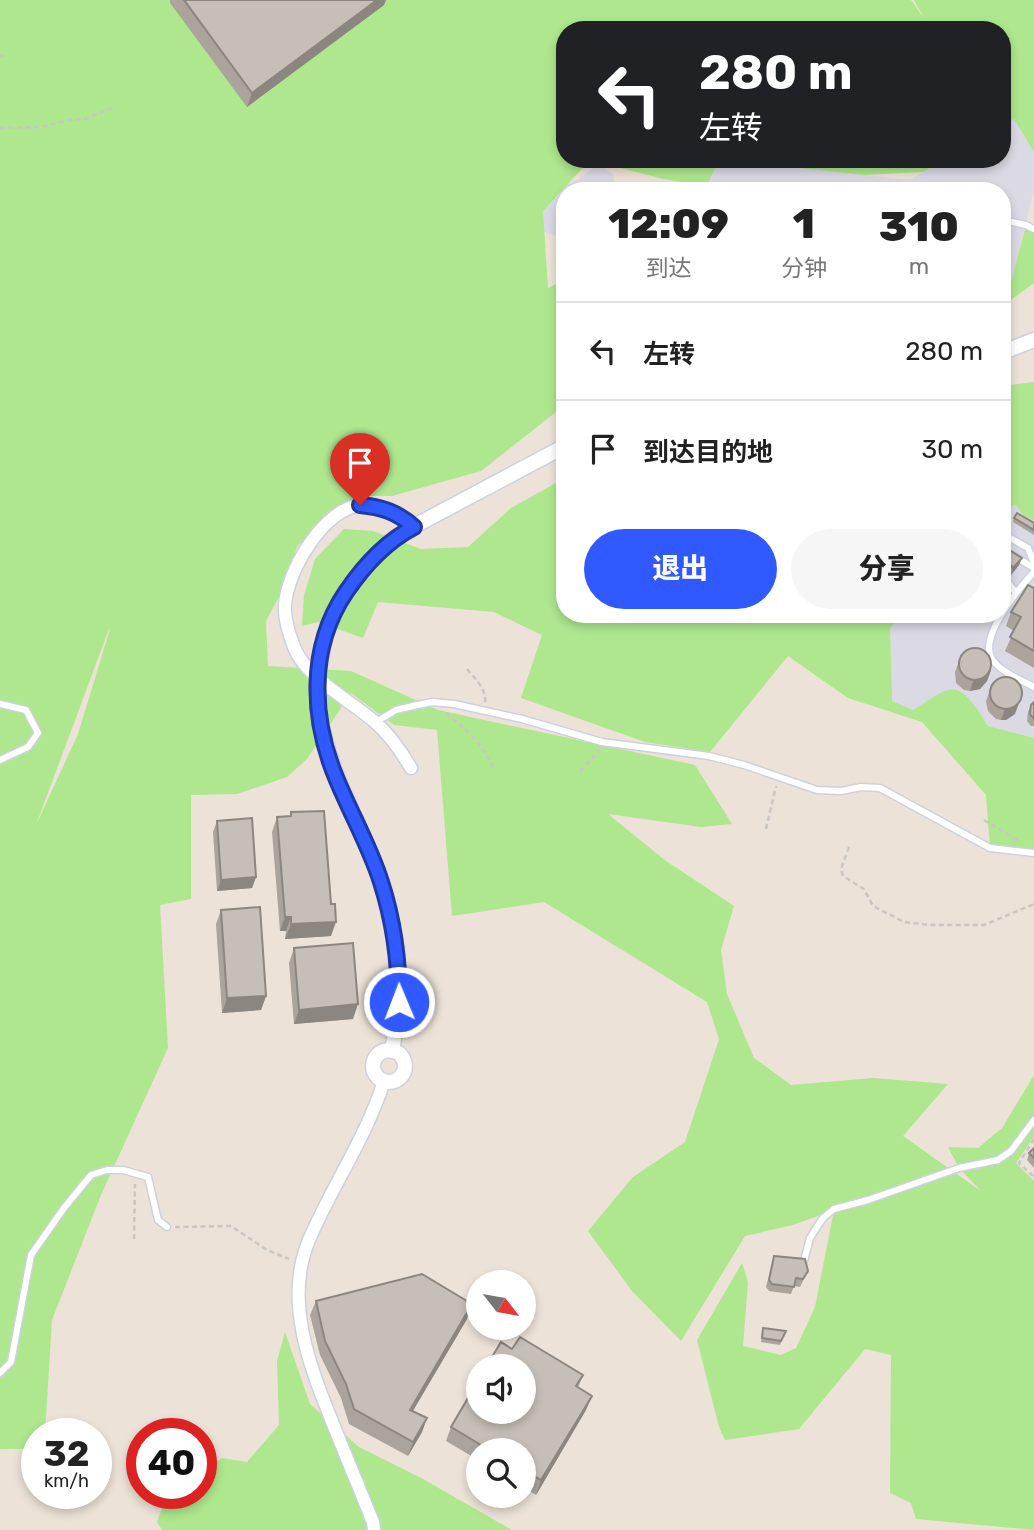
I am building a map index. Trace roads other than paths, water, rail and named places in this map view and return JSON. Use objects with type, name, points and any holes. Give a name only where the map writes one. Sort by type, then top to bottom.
[{"type":"street","points":[[1011,349],[1034,340]]},
{"type":"street","points":[[392,1051],[399,1002],[398,960],[392,921],[373,860],[332,766],[319,712],[318,662],[337,604],[355,578],[377,554],[414,527],[556,451]]},
{"type":"street","points":[[411,768],[391,738],[376,722],[310,671],[299,658],[287,625],[285,605],[302,555],[329,522],[348,509],[360,505],[379,506],[394,512],[414,527]]},
{"type":"street","points":[[392,1051],[403,1059],[404,1069],[396,1081],[384,1082],[374,1074],[373,1064],[381,1052],[392,1051]]},
{"type":"street","points":[[374,1530],[312,1374],[302,1329],[300,1278],[309,1239],[367,1125],[384,1082]]},
{"type":"lane","points":[[1011,222],[1034,229]]},
{"type":"lane","points":[[1011,538],[1028,548],[1034,568]]},
{"type":"lane","points":[[1011,554],[1034,568]]},
{"type":"lane","points":[[1011,601],[1034,568]]},
{"type":"lane","points":[[1011,586],[1016,593]]},
{"type":"lane","points":[[998,623],[988,648],[992,659],[1034,687]]},
{"type":"lane","points":[[376,722],[396,710],[432,702],[454,704],[522,719],[602,742],[709,756],[817,790],[841,791],[861,786],[880,788],[990,848],[1034,853]]},
{"type":"lane","points":[[0,704],[26,710],[38,733],[27,747],[0,760]]},
{"type":"lane","points":[[804,1261],[810,1238],[823,1218],[834,1209],[959,1168],[998,1160],[1011,1151],[1034,1120]]},
{"type":"lane","points":[[0,1373],[11,1362],[30,1255],[90,1175],[107,1170],[123,1170],[148,1177],[158,1220],[167,1227]]}]
